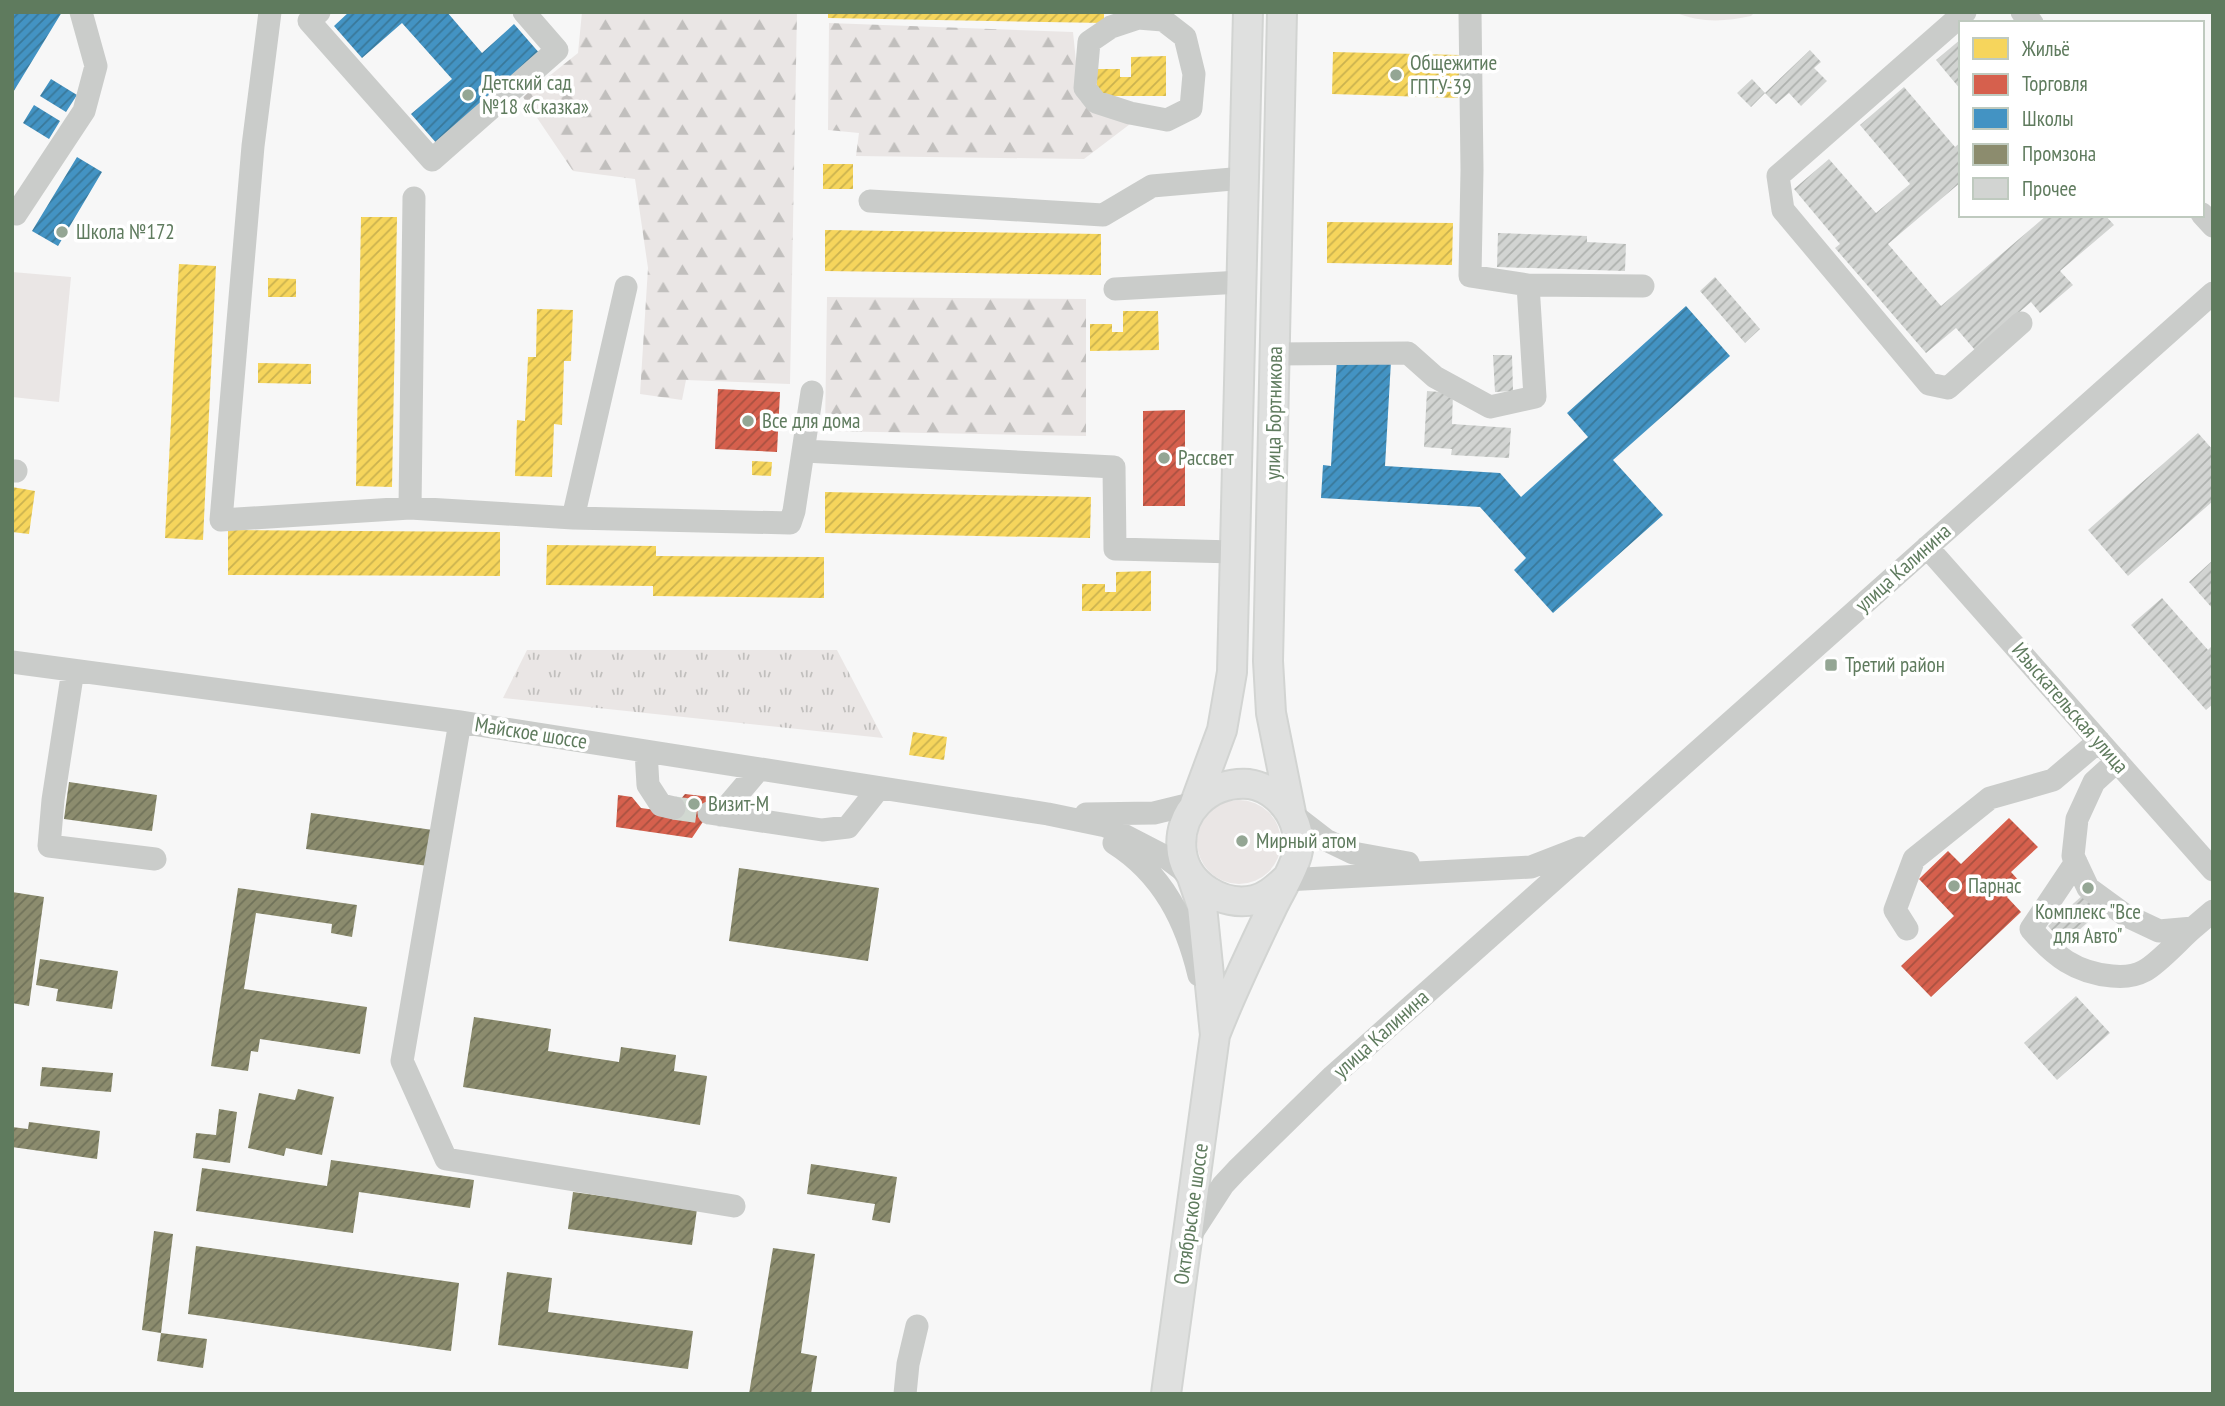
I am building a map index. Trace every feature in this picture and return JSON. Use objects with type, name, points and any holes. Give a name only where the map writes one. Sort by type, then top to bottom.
[{"type":"main road","name":"улица Бортникова","points":[[1195,803],[1222,730],[1232,672],[1248,12]]},
{"type":"main road","name":"улица Бортникова","points":[[1282,12],[1268,661],[1271,713],[1291,813]]},
{"type":"main road","points":[[1235,783],[1256,785],[1276,795],[1291,813],[1298,834],[1298,854],[1285,880],[1272,892],[1255,900],[1232,901],[1210,893],[1192,877],[1182,854],[1182,830],[1195,803],[1214,789],[1235,783]]},
{"type":"main road","name":"Октябрьское шоссе","points":[[1192,877],[1202,906],[1215,1035]]},
{"type":"main road","name":"Октябрьское шоссе","points":[[1166,1394],[1215,1035],[1232,991],[1285,880]]},
{"type":"street","points":[[12,212],[16,214],[84,111],[96,66],[81,12]]},
{"type":"street","points":[[270,12],[252,159],[221,520],[410,508],[573,518],[790,523],[812,392]]},
{"type":"street","points":[[319,12],[309,21],[432,160],[557,50],[524,12]]},
{"type":"street","points":[[1470,12],[1470,276],[1528,285],[1643,286]]},
{"type":"street","points":[[1965,12],[1778,176],[1783,210],[1929,384],[1948,388],[2021,323]]},
{"type":"street","points":[[1138,15],[1163,20],[1185,37],[1194,74],[1191,108],[1167,120],[1096,102],[1085,88],[1089,42],[1111,27],[1138,15]]},
{"type":"street","points":[[870,201],[1103,215],[1152,186],[1244,178]]},
{"type":"street","points":[[410,508],[414,198]]},
{"type":"street","points":[[1115,289],[1241,282]]},
{"type":"street","points":[[1275,354],[1408,353],[1435,377],[1490,407],[1535,397],[1528,285]]},
{"type":"street","points":[[573,518],[626,287]]},
{"type":"street","name":"улица Калинина","points":[[1187,1241],[1223,1185],[1284,1122],[1593,843],[2213,293]]},
{"type":"street","points":[[804,451],[1114,467],[1115,549],[1235,552]]},
{"type":"street","name":"Изыскательская улица","points":[[1927,547],[2213,870]]},
{"type":"street","name":"Майское шоссе","points":[[12,662],[460,722],[1048,814],[1106,826],[1164,856],[1192,877]]},
{"type":"street","points":[[73,670],[52,800],[49,846],[155,859]]},
{"type":"street","points":[[460,722],[402,1061],[446,1159],[734,1206]]},
{"type":"street","points":[[1907,929],[1895,910],[1914,859],[1990,798],[2053,780],[2099,741]]},
{"type":"street","points":[[646,751],[648,785],[661,806],[674,808]]},
{"type":"street","points":[[2117,761],[2094,782],[2077,819],[2073,856],[2088,888],[2125,915],[2158,931],[2193,928]]},
{"type":"street","points":[[759,769],[715,814],[822,830],[848,827],[879,788]]},
{"type":"street","name":"Майское шоссе","points":[[1048,814],[1154,813],[1195,803]]},
{"type":"street","name":"улица Калинина","points":[[1291,813],[1326,840],[1353,853],[1453,870]]},
{"type":"street","name":"Майское шоссе","points":[[1048,814],[1080,823],[1129,852],[1152,874],[1172,900],[1192,946],[1215,1035]]},
{"type":"street","name":"улица Калинина","points":[[1285,880],[1531,867],[1593,843]]},
{"type":"street","points":[[2076,862],[2031,929],[2049,950],[2071,966],[2094,975],[2122,977],[2144,971],[2213,911]]},
{"type":"street","points":[[905,1394],[908,1364],[917,1326]]},
{"type":"green space","points":[[582,12],[797,12],[790,384],[686,380],[682,400],[640,394],[648,268],[635,179],[573,171],[523,97],[578,53]]},
{"type":"green space","points":[[1674,12],[1755,12],[1751,16],[1741,18],[1712,20]]},
{"type":"green space","points":[[829,23],[1073,32],[1080,101],[1138,118],[1084,159],[856,156],[859,133],[828,130]]},
{"type":"green space","points":[[12,272],[71,277],[59,402],[12,397]]},
{"type":"green space","points":[[827,297],[1086,299],[1086,436],[825,431]]},
{"type":"green space","points":[[527,650],[837,650],[883,738],[503,698]]},
{"type":"green space","points":[[1231,800],[1247,800],[1263,807],[1274,818],[1281,834],[1278,858],[1269,872],[1247,884],[1231,884],[1215,877],[1204,866],[1197,850],[1197,834],[1204,818],[1215,807]]},
{"type":"building: Жильё","points":[[828,12],[1104,12],[1104,23],[828,18]]},
{"type":"building: Жильё","name":"Общежитие ГПТУ-39","points":[[1333,52],[1460,55],[1458,98],[1332,94]]},
{"type":"building: Жильё","points":[[1166,56],[1166,96],[1097,96],[1097,69],[1120,69],[1120,77],[1131,77],[1131,57]]},
{"type":"building: Жильё","points":[[823,164],[853,164],[853,189],[823,189]]},
{"type":"building: Жильё","points":[[361,217],[397,217],[392,487],[356,486]]},
{"type":"building: Жильё","points":[[1327,222],[1453,223],[1452,265],[1327,263]]},
{"type":"building: Жильё","points":[[825,230],[1101,234],[1101,275],[825,271]]},
{"type":"building: Жильё","points":[[179,264],[216,266],[203,540],[165,538]]},
{"type":"building: Жильё","points":[[268,278],[296,279],[296,297],[268,297]]},
{"type":"building: Жильё","points":[[537,309],[573,310],[571,361],[564,361],[562,425],[554,424],[552,477],[515,476],[517,420],[525,421],[528,357],[536,357]]},
{"type":"building: Жильё","points":[[1123,311],[1158,311],[1159,350],[1090,351],[1090,324],[1112,324],[1112,332],[1123,332]]},
{"type":"building: Жильё","points":[[258,363],[311,364],[311,384],[258,383]]},
{"type":"building: Жильё","points":[[752,461],[772,462],[771,476],[752,475]]},
{"type":"building: Жильё","points":[[12,487],[35,491],[29,534],[12,532]]},
{"type":"building: Жильё","points":[[825,492],[1091,497],[1090,538],[825,533]]},
{"type":"building: Жильё","points":[[228,530],[500,532],[500,576],[228,575]]},
{"type":"building: Жильё","points":[[547,545],[656,546],[656,556],[824,557],[824,598],[653,596],[653,586],[546,585]]},
{"type":"building: Жильё","points":[[1151,571],[1151,611],[1082,611],[1082,584],[1105,584],[1105,592],[1116,592],[1116,572]]},
{"type":"building: Жильё","points":[[913,732],[947,737],[944,760],[909,755]]},
{"type":"building: Торговля","name":"Все для дома","points":[[718,389],[780,392],[777,452],[715,449]]},
{"type":"building: Торговля","name":"Рассвет","points":[[1185,410],[1185,506],[1143,506],[1143,411]]},
{"type":"building: Торговля","points":[[685,794],[719,798],[692,838],[616,827],[618,795],[632,797],[641,808],[670,812]]},
{"type":"building: Торговля","points":[[2009,818],[2038,847],[2011,872],[2021,883],[2007,897],[2021,912],[1931,997],[1901,966],[1954,916],[1919,879],[1948,851],[1961,864]]},
{"type":"building: Школы","points":[[12,12],[62,12],[12,94]]},
{"type":"building: Школы","points":[[349,12],[447,12],[482,53],[514,24],[541,55],[438,145],[411,114],[452,79],[402,23],[362,58],[334,26]]},
{"type":"building: Школы","points":[[51,79],[77,95],[66,112],[40,96]]},
{"type":"building: Школы","points":[[34,105],[60,121],[49,139],[23,123]]},
{"type":"building: Школы","points":[[77,157],[102,172],[58,246],[32,231]]},
{"type":"building: Школы","points":[[1686,306],[1730,356],[1613,460],[1663,515],[1553,613],[1514,570],[1526,558],[1480,507],[1321,498],[1323,465],[1331,466],[1337,358],[1391,361],[1385,466],[1500,473],[1521,497],[1588,437],[1567,413]]},
{"type":"building: Промзона","points":[[69,782],[157,795],[152,831],[64,819]]},
{"type":"building: Промзона","points":[[311,813],[433,830],[428,866],[306,849]]},
{"type":"building: Промзона","points":[[739,868],[879,888],[868,961],[729,941]]},
{"type":"building: Промзона","points":[[238,888],[357,905],[352,937],[331,933],[332,924],[256,913],[244,989],[367,1007],[360,1054],[260,1039],[258,1052],[251,1051],[248,1071],[211,1066]]},
{"type":"building: Промзона","points":[[12,892],[44,897],[29,1006],[12,1003]]},
{"type":"building: Промзона","points":[[40,959],[118,971],[112,1009],[56,1001],[58,989],[36,985]]},
{"type":"building: Промзона","points":[[474,1017],[551,1029],[548,1051],[619,1062],[621,1047],[676,1055],[674,1071],[707,1076],[700,1125],[463,1087]]},
{"type":"building: Промзона","points":[[42,1067],[113,1073],[111,1092],[40,1086]]},
{"type":"building: Промзона","points":[[298,1089],[334,1097],[322,1155],[286,1148],[284,1156],[248,1148],[259,1093],[295,1100]]},
{"type":"building: Промзона","points":[[219,1109],[237,1112],[230,1163],[193,1158],[196,1133],[216,1135]]},
{"type":"building: Промзона","points":[[29,1122],[100,1131],[97,1159],[12,1147],[12,1127],[28,1129]]},
{"type":"building: Промзона","points":[[331,1160],[474,1180],[470,1208],[359,1192],[353,1233],[196,1211],[202,1168],[327,1186]]},
{"type":"building: Промзона","points":[[811,1164],[897,1177],[890,1223],[872,1220],[875,1204],[807,1194]]},
{"type":"building: Промзона","points":[[573,1192],[697,1209],[692,1245],[568,1229]]},
{"type":"building: Промзона","points":[[154,1231],[173,1234],[161,1333],[142,1330]]},
{"type":"building: Промзона","points":[[196,1246],[459,1283],[451,1351],[188,1314]]},
{"type":"building: Промзона","points":[[773,1248],[815,1254],[801,1353],[817,1356],[811,1394],[749,1394]]},
{"type":"building: Промзона","points":[[507,1272],[552,1278],[548,1312],[693,1331],[688,1369],[498,1345]]},
{"type":"building: Промзона","points":[[161,1333],[207,1339],[203,1368],[157,1361]]},
{"type":"building: Прочее","points":[[1959,41],[1959,88],[1936,60]]},
{"type":"building: Прочее","points":[[1810,50],[1821,62],[1814,68],[1827,81],[1801,106],[1789,93],[1776,104],[1765,93]]},
{"type":"building: Прочее","points":[[1752,79],[1765,93],[1751,107],[1737,93]]},
{"type":"building: Прочее","points":[[1904,87],[1955,147],[1959,144],[1959,184],[1888,244],[1941,306],[2045,217],[2107,217],[2114,225],[2060,271],[2073,285],[2040,313],[2031,302],[1975,350],[1956,328],[1926,353],[1835,248],[1840,244],[1794,189],[1829,159],[1876,213],[1910,184],[1860,125]]},
{"type":"building: Прочее","points":[[1498,233],[1587,236],[1587,242],[1626,244],[1625,271],[1497,267]]},
{"type":"building: Прочее","points":[[1715,277],[1760,329],[1745,343],[1700,291]]},
{"type":"building: Прочее","points":[[1493,355],[1512,355],[1513,391],[1495,392]]},
{"type":"building: Прочее","points":[[1427,391],[1453,393],[1452,424],[1511,428],[1509,458],[1451,455],[1452,449],[1424,447]]},
{"type":"building: Прочее","points":[[2198,433],[2213,450],[2213,501],[2128,576],[2088,530]]},
{"type":"building: Прочее","points":[[2213,560],[2213,609],[2189,582]]},
{"type":"building: Прочее","points":[[2162,598],[2208,650],[2213,645],[2213,704],[2206,710],[2131,625]]},
{"type":"building: Прочее","points":[[2083,895],[2099,912],[2064,944],[2048,926]]},
{"type":"building: Прочее","points":[[2076,996],[2110,1033],[2057,1080],[2024,1043]]},
{"type":"tunnel","points":[[674,808],[709,813]]},
{"type":"place","name":"Общежитие ГПТУ-39","points":[[1396,75]]},
{"type":"place","name":"Детский сад №18 «Сказка»","points":[[468,95]]},
{"type":"place","name":"Школа №172","points":[[62,232]]},
{"type":"place","name":"Все для дома","points":[[748,421]]},
{"type":"place","name":"Рассвет","points":[[1164,458]]},
{"type":"place","name":"Третий район","points":[[1831,665]]},
{"type":"place","name":"Визит-М","points":[[694,804]]},
{"type":"place","name":"Мирный атом","points":[[1242,841]]},
{"type":"place","name":"Парнас","points":[[1954,886]]},
{"type":"place","name":"Комплекс \"Все для Авто\"","points":[[2088,888]]}]
